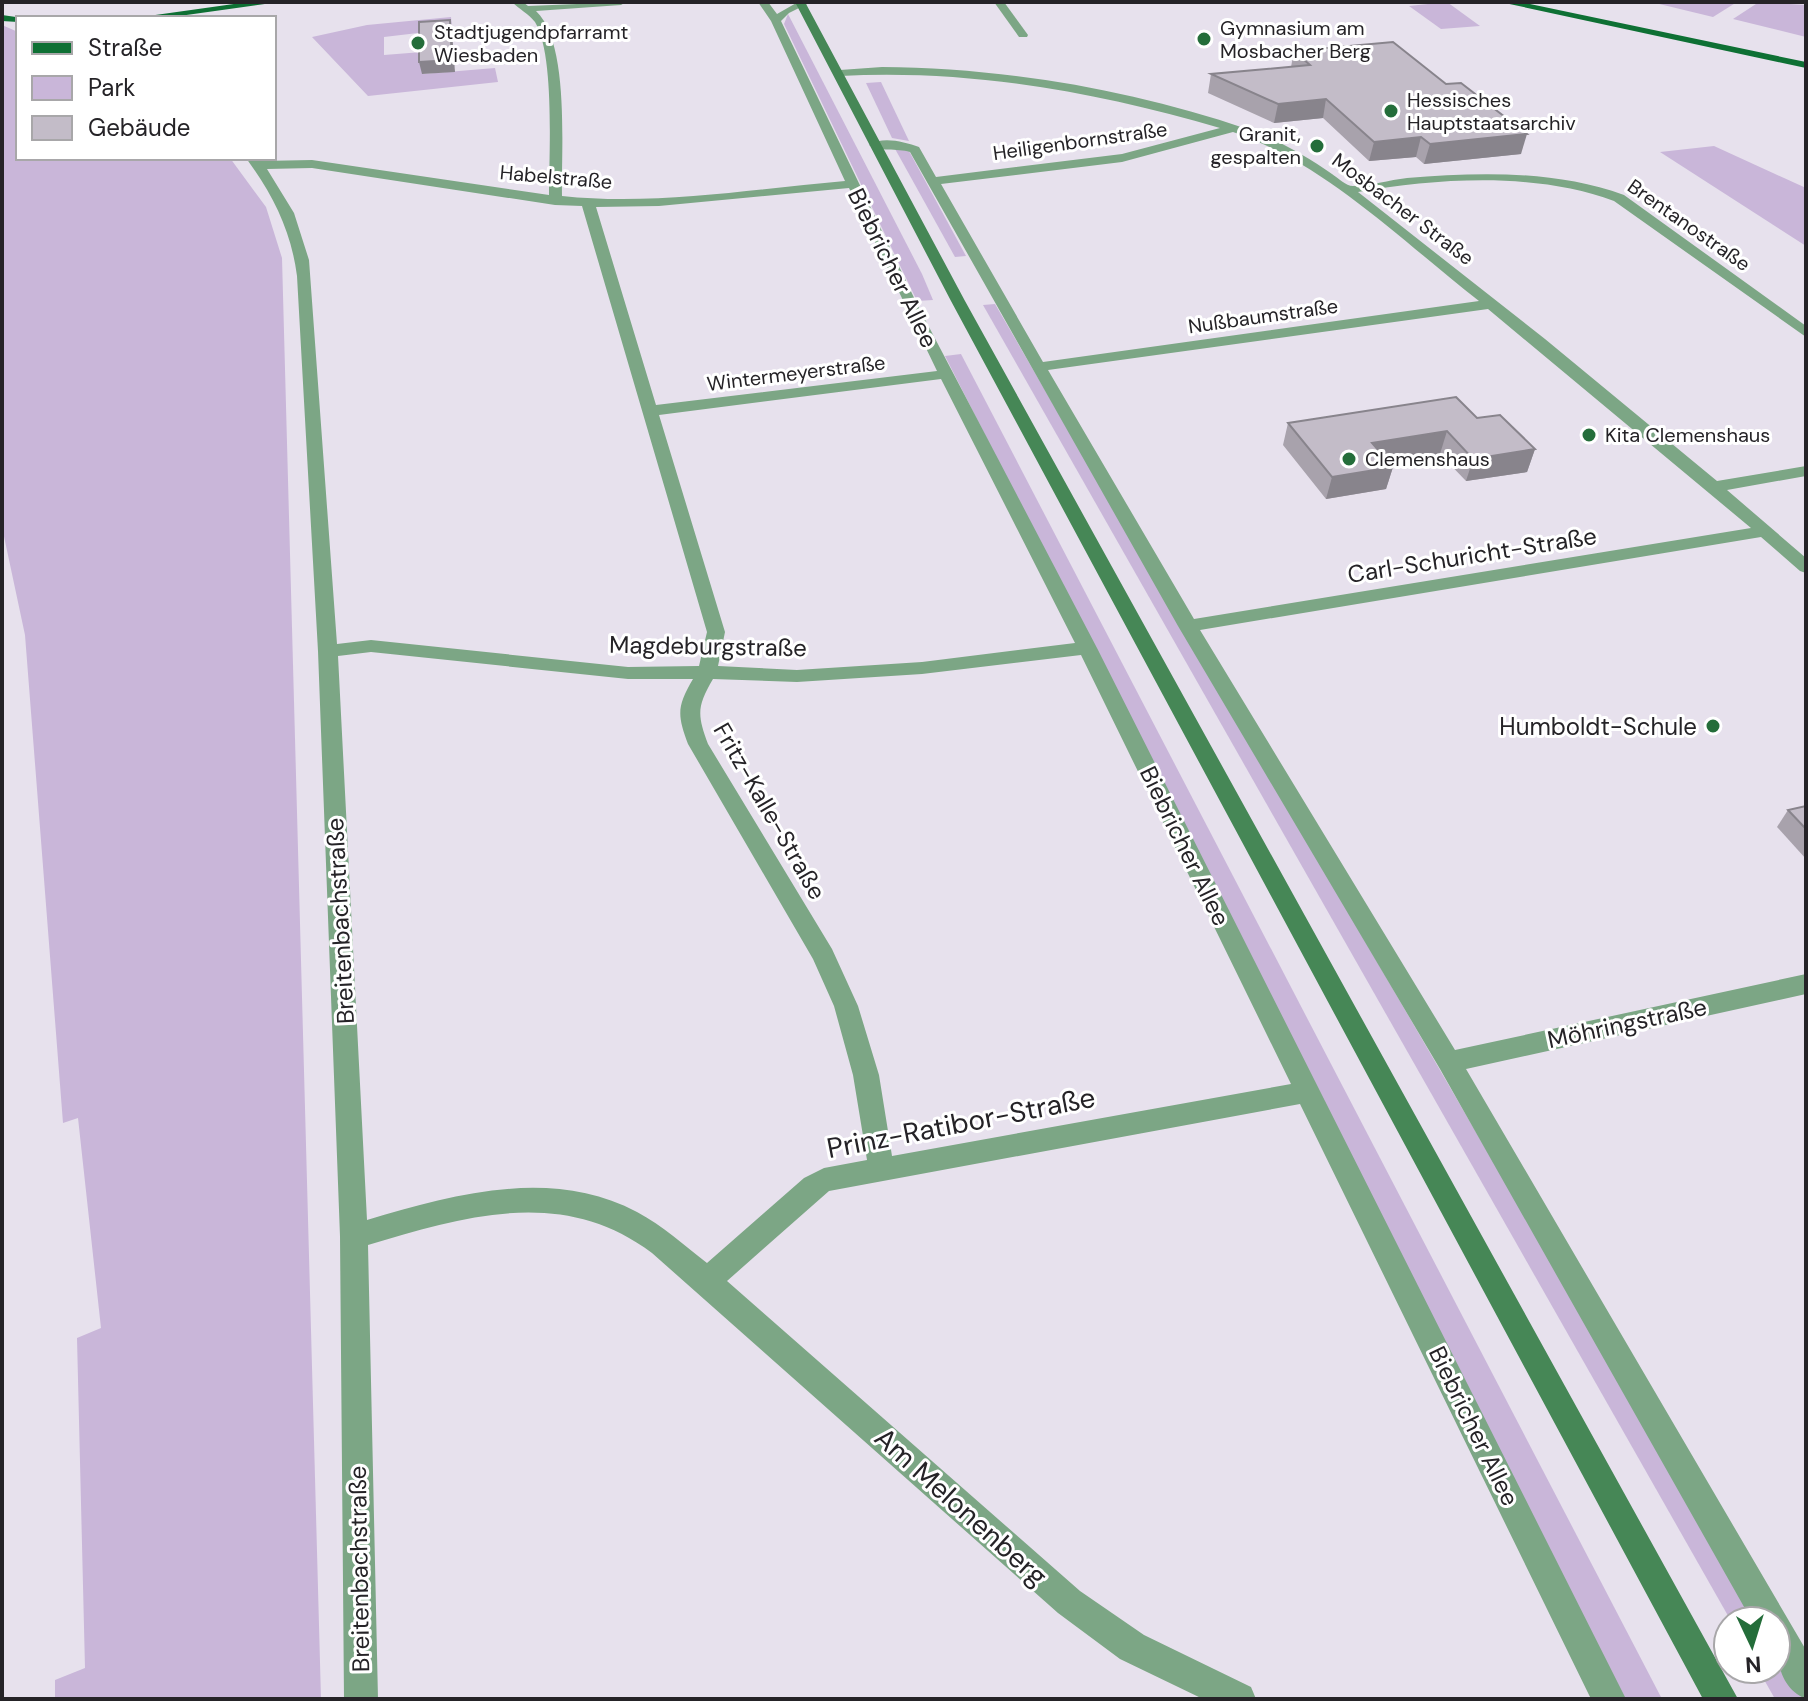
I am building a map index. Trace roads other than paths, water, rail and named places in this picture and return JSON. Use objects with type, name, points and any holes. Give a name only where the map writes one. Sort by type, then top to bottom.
[{"type":"main road","points":[[156,16],[274,2]]},
{"type":"main road","points":[[1505,2],[1806,65]]},
{"type":"main road","name":"Biebricher Allee","points":[[801,3],[875,145],[1721,1699]]},
{"type":"street","points":[[521,6],[621,2]]},
{"type":"street","points":[[763,2],[776,21]]},
{"type":"street","points":[[999,2],[1023,35]]},
{"type":"street","name":"Biebricher Allee","points":[[801,3],[785,11],[776,21],[852,184],[1087,648],[1609,1699]]},
{"type":"street","points":[[521,6],[542,24],[553,83],[555,201]]},
{"type":"street","name":"Mosbacher Straße","points":[[840,73],[878,70],[947,73],[1048,84],[1126,100],[1233,128],[1282,149],[1345,191],[1602,391],[1806,567]]},
{"type":"street","name":"Heiligenbornstraße","points":[[930,181],[1144,155],[1233,128]]},
{"type":"street","points":[[875,145],[900,145],[915,150],[1187,626],[1449,1062],[1761,1605]]},
{"type":"street","name":"Habelstraße","points":[[255,162],[312,164],[555,201],[588,203],[659,202],[852,184]]},
{"type":"street","name":"Breitenbachstraße","points":[[255,162],[288,214],[301,251],[328,651],[354,1236],[361,1699]]},
{"type":"street","name":"Brentanostraße","points":[[1345,191],[1383,183],[1435,180],[1560,182],[1600,189],[1619,198],[1806,333]]},
{"type":"street","name":"Fritz-Kalle-Straße","points":[[588,203],[716,632],[707,672],[690,701],[690,723],[698,744],[824,956],[840,993],[866,1075],[881,1167]]},
{"type":"street","name":"Nußbaumstraße","points":[[1039,367],[1491,304]]},
{"type":"street","name":"Wintermeyerstraße","points":[[650,411],[947,374]]},
{"type":"street","points":[[1714,487],[1806,471]]},
{"type":"street","name":"Carl-Schuricht-Straße","points":[[1187,626],[1765,531]]},
{"type":"street","name":"Magdeburgstraße","points":[[328,651],[371,646],[628,673],[707,672],[797,676],[979,662],[1087,648]]},
{"type":"street","name":"Möhringstraße","points":[[1449,1062],[1806,984]]},
{"type":"street","name":"Prinz-Ratibor-Straße","points":[[707,1281],[813,1186],[846,1173],[1307,1092]]},
{"type":"street","points":[[354,1236],[469,1207],[535,1200],[572,1203],[612,1213],[635,1226],[707,1281]]},
{"type":"street","name":"Am Melonenberg","points":[[707,1281],[1069,1602],[1132,1647],[1239,1699]]},
{"type":"street","points":[[1792,1658],[1806,1682]]},
{"type":"place","name":"Gymnasium am Mosbacher Berg","points":[[1204,39]]},
{"type":"place","name":"Stadtjugendpfarramt Wiesbaden","points":[[418,43]]},
{"type":"place","name":"Hessisches Hauptstaatsarchiv","points":[[1391,111]]},
{"type":"place","name":"Granit, gespalten","points":[[1317,146]]},
{"type":"place","name":"Kita Clemenshaus","points":[[1589,435]]},
{"type":"place","name":"Clemenshaus","points":[[1349,459]]},
{"type":"place","name":"Humboldt-Schule","points":[[1713,726]]}]
